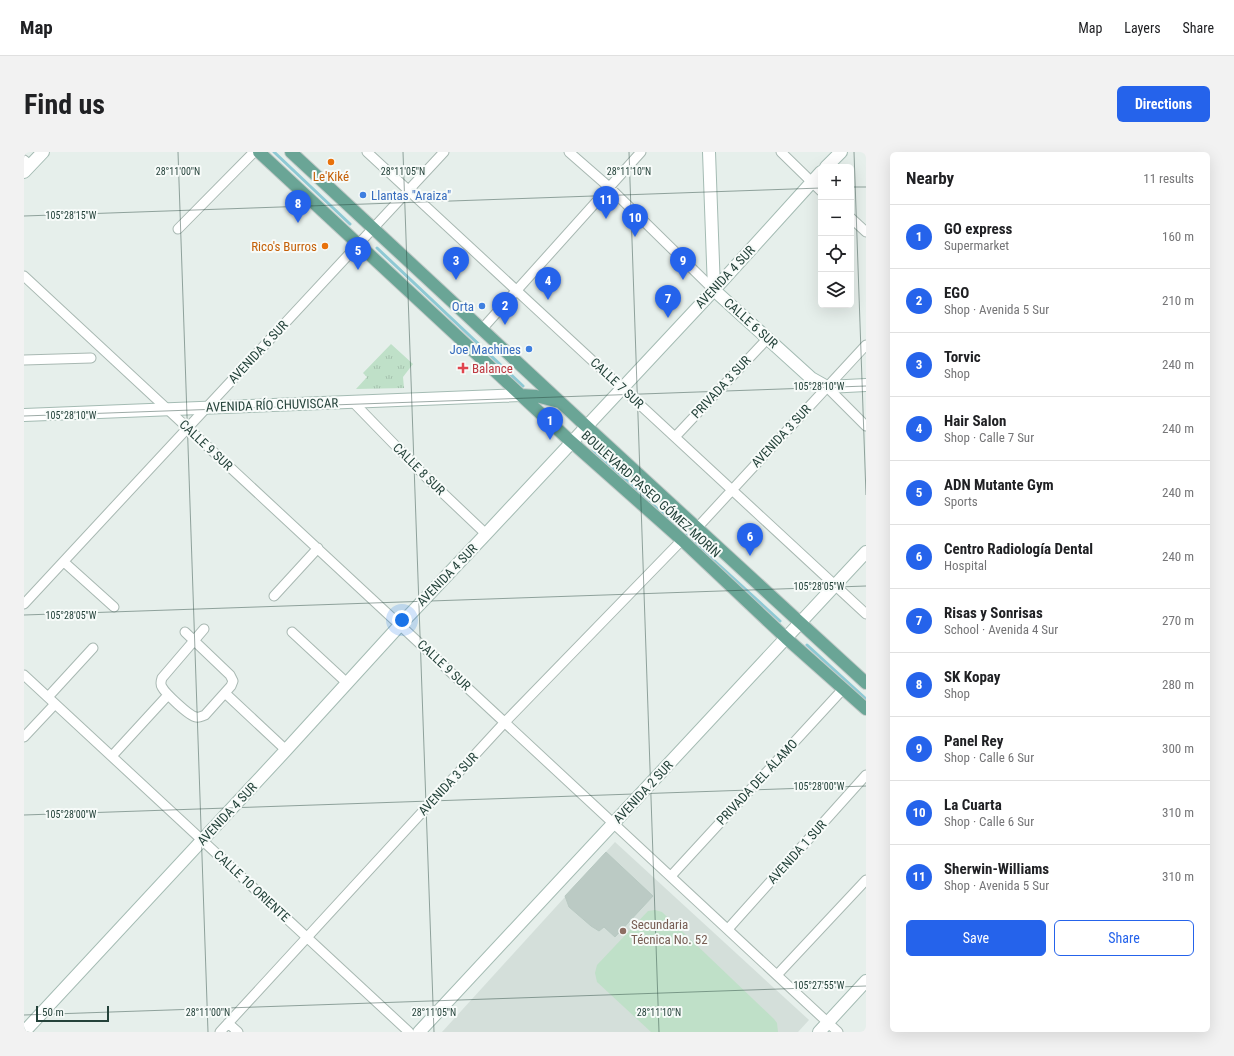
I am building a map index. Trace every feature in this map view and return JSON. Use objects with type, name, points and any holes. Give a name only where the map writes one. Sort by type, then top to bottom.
[{"type":"main road","name":"BOULEVARD PASEO GÓMEZ MORÍN","points":[[259,152],[521,396],[682,540],[786,638],[866,709]]},
{"type":"main road","name":"BOULEVARD PASEO GÓMEZ MORÍN","points":[[291,152],[866,683]]},
{"type":"main road","points":[[521,396],[536,396],[562,403]]},
{"type":"street","points":[[26,166],[43,152]]},
{"type":"street","points":[[178,229],[254,152]]},
{"type":"street","name":"CALLE 7 SUR","points":[[367,152],[866,614]]},
{"type":"street","name":"AVENIDA 6 SUR","points":[[24,604],[444,152]]},
{"type":"street","name":"CALLE 6 SUR","points":[[569,152],[609,187],[714,290],[811,378],[827,386],[866,426]]},
{"type":"street","points":[[482,329],[641,152]]},
{"type":"street","points":[[709,152],[714,290]]},
{"type":"street","points":[[781,152],[818,188]]},
{"type":"street","points":[[829,164],[841,152]]},
{"type":"street","name":"AVENIDA 4 SUR","points":[[24,1032],[286,750],[400,624],[714,290],[818,175]]},
{"type":"street","points":[[854,221],[866,232]]},
{"type":"street","name":"CALLE 9 SUR","points":[[24,276],[838,1032]]},
{"type":"street","name":"PRIVADA 3 SUR","points":[[675,437],[768,338]]},
{"type":"street","name":"AVENIDA 3 SUR","points":[[697,528],[866,345]]},
{"type":"street","points":[[24,352],[28,360],[92,358]]},
{"type":"street","points":[[827,386],[866,385]]},
{"type":"street","name":"AVENIDA RÍO CHUVISCAR","points":[[24,415],[521,396]]},
{"type":"street","name":"CALLE 8 SUR","points":[[353,402],[427,478],[486,534]]},
{"type":"street","name":"AVENIDA 3 SUR","points":[[220,1032],[505,722],[682,540]]},
{"type":"street","points":[[274,596],[318,548]]},
{"type":"street","name":"AVENIDA 2 SUR","points":[[419,1032],[866,552]]},
{"type":"street","points":[[64,562],[114,607]]},
{"type":"street","points":[[185,632],[194,640],[230,675],[233,680],[231,686],[205,715],[197,717],[190,714],[168,695],[162,687],[161,681],[162,678],[194,640],[204,629]]},
{"type":"street","points":[[292,632],[347,683]]},
{"type":"street","points":[[48,697],[92,648]]},
{"type":"street","name":"CALLE 10 ORIENTE","points":[[24,675],[409,1032]]},
{"type":"street","name":"PRIVADA DEL ÁLAMO","points":[[671,876],[844,688]]},
{"type":"street","points":[[225,693],[286,750]]},
{"type":"street","points":[[112,756],[168,695]]},
{"type":"street","points":[[24,737],[55,704]]},
{"type":"street","name":"AVENIDA 1 SUR","points":[[728,929],[866,775]]},
{"type":"street","points":[[777,975],[866,880]]},
{"type":"street","points":[[819,1032],[866,982]]},
{"type":"street","points":[[228,1023],[238,1032]]},
{"type":"shaded area","name":"Secundaria Técnica No. 52","points":[[615,842],[809,1020],[798,1032],[442,1032]]},
{"type":"green space","points":[[391,344],[413,364],[403,377],[404,388],[356,389],[367,377],[363,373]]},
{"type":"green space","points":[[655,910],[662,912],[774,1019],[777,1023],[778,1032],[651,1032],[597,982],[595,973],[597,965],[648,911]]},
{"type":"building","points":[[606,852],[653,896],[615,937],[604,927],[599,931],[591,926],[569,907],[565,896]]},
{"type":"waterway","points":[[274,152],[350,224]]},
{"type":"waterway","points":[[377,248],[523,386]]},
{"type":"waterway","points":[[593,450],[780,621]]},
{"type":"waterway","points":[[807,645],[866,699]]},
{"type":"place","name":"Le'Kiké","points":[[331,162]]},
{"type":"place","name":"Llantas \"Araiza\"","points":[[363,195]]},
{"type":"place","name":"Sherwin-Williams","points":[[606,219]]},
{"type":"place","name":"SK Kopay","points":[[298,223]]},
{"type":"place","name":"La Cuarta","points":[[635,237]]},
{"type":"place","name":"Rico's Burros","points":[[325,246]]},
{"type":"place","name":"ADN Mutante Gym","points":[[358,270]]},
{"type":"place","name":"Torvic","points":[[456,280]]},
{"type":"place","name":"Panel Rey","points":[[683,280]]},
{"type":"place","name":"Hair Salon","points":[[548,300]]},
{"type":"place","name":"Orta","points":[[482,306]]},
{"type":"place","name":"Risas y Sonrisas","points":[[668,318]]},
{"type":"place","name":"EGO","points":[[505,325]]},
{"type":"place","name":"Joe Machines","points":[[529,349]]},
{"type":"place","name":"Balance","points":[[463,368]]},
{"type":"place","name":"GO express","points":[[550,440]]},
{"type":"place","name":"Centro Radiología Dental","points":[[750,556]]},
{"type":"place","name":"Secundaria Técnica No. 52","points":[[623,931]]}]
